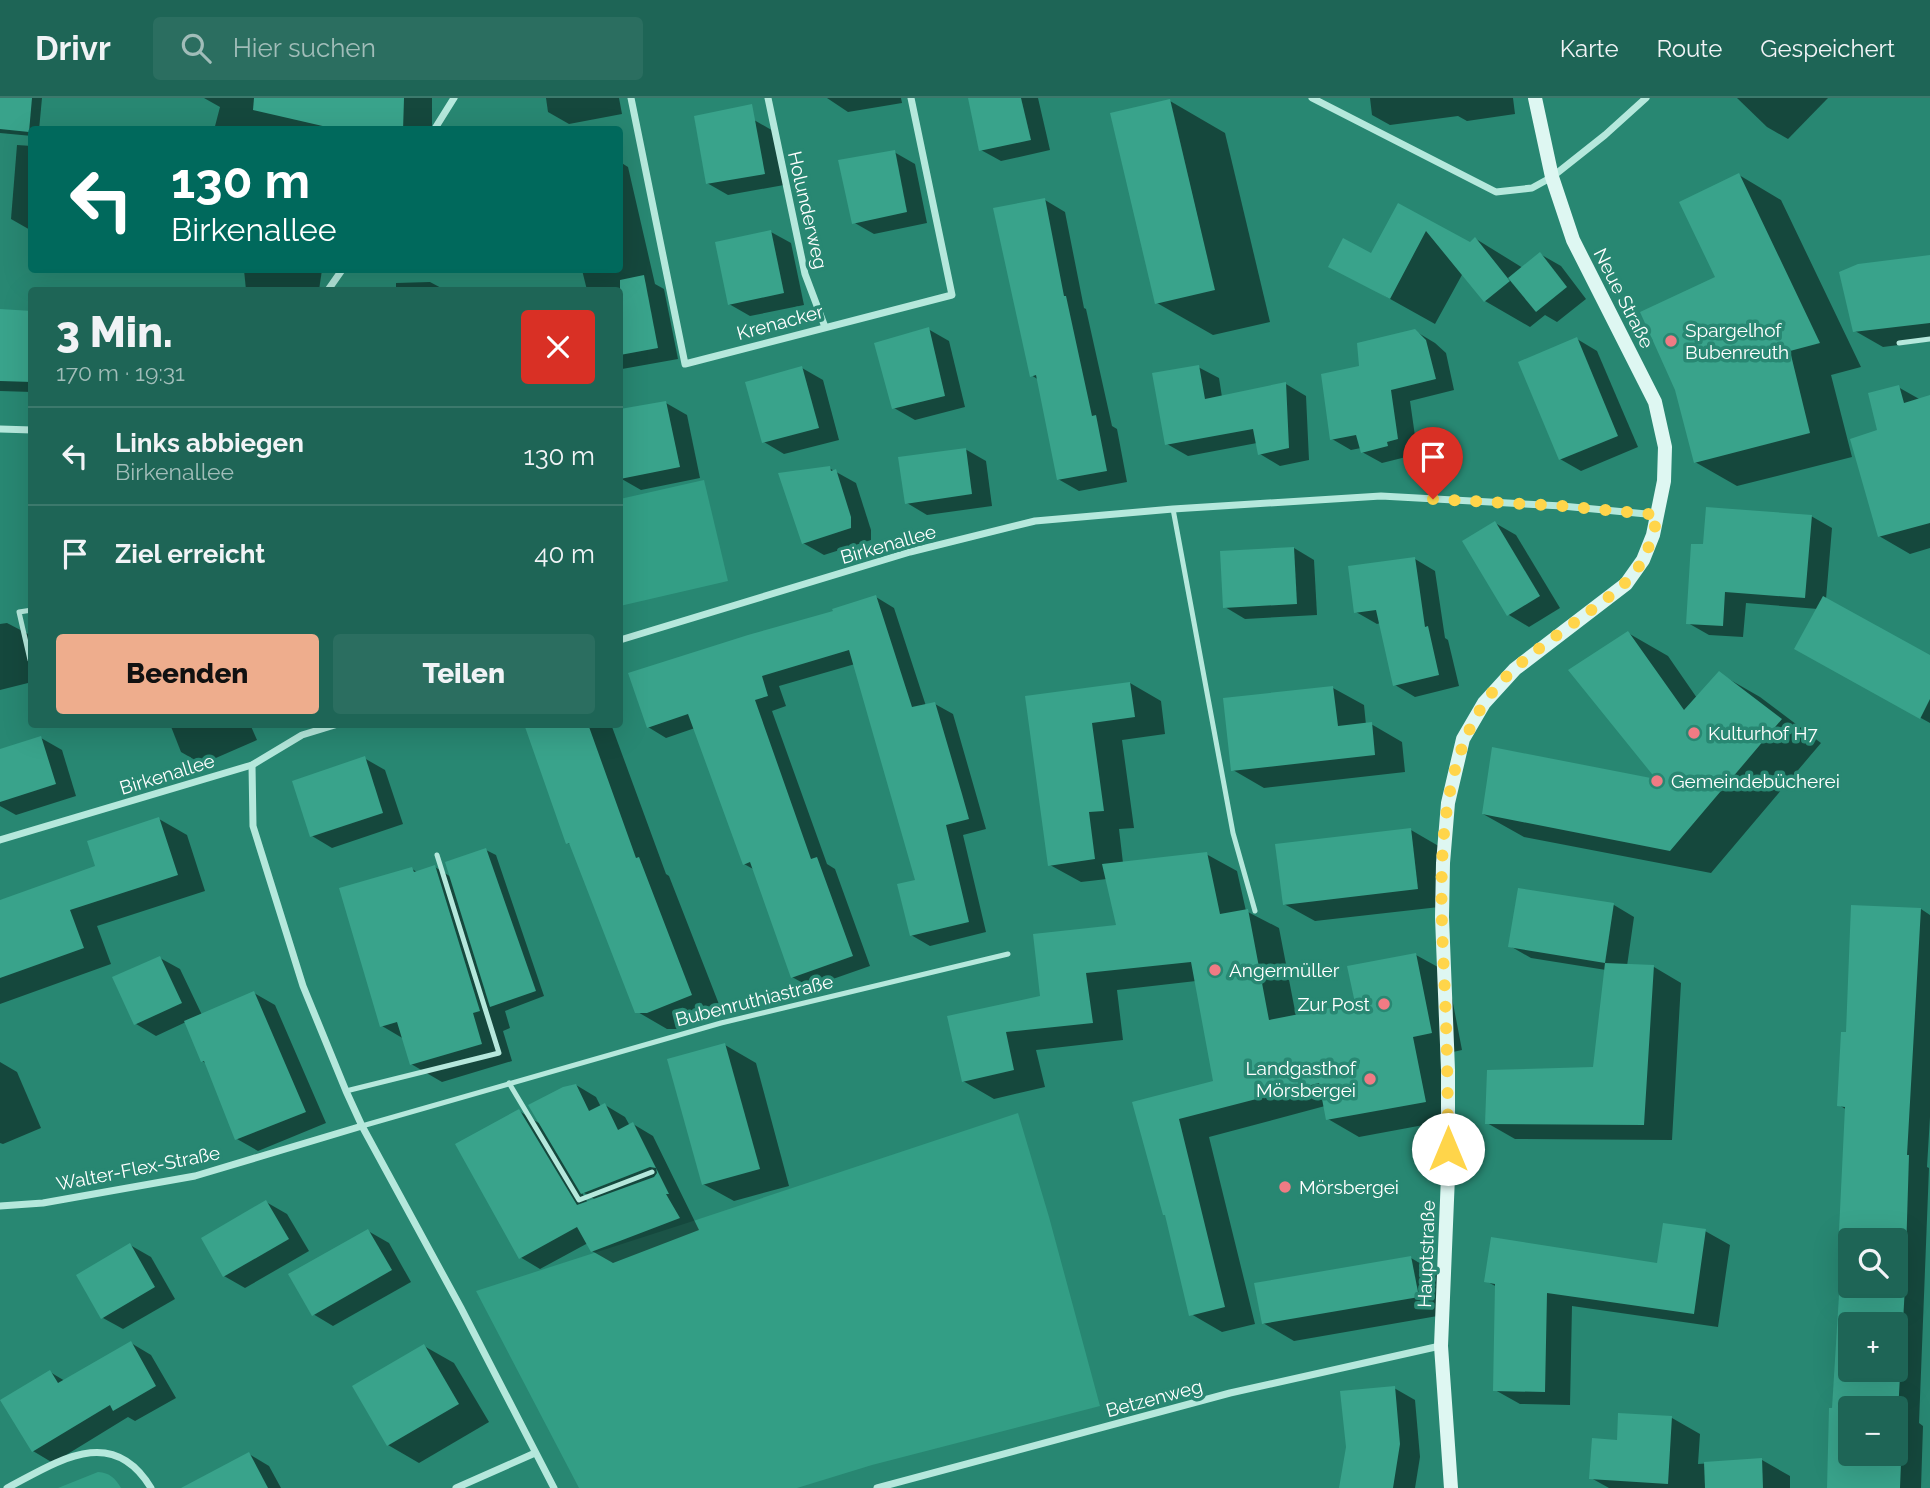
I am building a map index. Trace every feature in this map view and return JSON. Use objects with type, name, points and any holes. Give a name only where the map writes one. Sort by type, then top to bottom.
[{"type":"street","points":[[436,126],[454,98]]},
{"type":"street","name":"Krenacker","points":[[631,98],[685,364],[953,295],[911,98]]},
{"type":"street","name":"Holunderweg","points":[[768,98],[805,274],[825,327]]},
{"type":"street","points":[[1312,98],[1496,192],[1532,188],[1552,177],[1646,98]]},
{"type":"street","name":"Neue Straße","points":[[1535,98],[1552,177],[1573,240],[1655,402],[1665,447],[1664,481],[1658,515]]},
{"type":"street","points":[[0,429],[28,430]]},
{"type":"street","name":"Birkenallee","points":[[623,639],[910,552],[1035,521],[1381,496],[1562,506],[1658,515]]},
{"type":"street","name":"Hauptstraße","points":[[1451,1488],[1441,1346],[1448,1176],[1448,1070],[1442,917],[1448,803],[1463,739],[1484,703],[1515,669],[1626,584],[1643,560],[1658,515]]},
{"type":"street","points":[[300,728],[302,735]]},
{"type":"street","name":"Birkenallee","points":[[0,840],[252,765],[302,735],[325,728]]},
{"type":"street","points":[[252,765],[253,826],[303,986],[346,1091],[554,1488]]},
{"type":"street","name":"Walter-Flex-Straße","points":[[0,1206],[43,1203],[195,1176],[362,1126]]},
{"type":"street","name":"Betzenweg","points":[[877,1488],[1230,1393],[1441,1346]]},
{"type":"street","points":[[7,1488],[59,1461],[92,1452],[109,1452],[119,1456],[139,1471],[151,1488]]},
{"type":"street","points":[[456,1488],[535,1453]]},
{"type":"lane","points":[[1899,343],[1930,339]]},
{"type":"lane","points":[[1172,509],[1233,833],[1255,911]]},
{"type":"lane","points":[[28,611],[19,612],[28,651]]},
{"type":"lane","points":[[346,1091],[499,1053],[437,855]]},
{"type":"lane","name":"Bubenruthiastraße","points":[[362,1126],[721,1023],[1008,954]]},
{"type":"lane","points":[[509,1083],[579,1200],[652,1172]]},
{"type":"green space","points":[[704,480],[728,581],[623,605],[623,498]]},
{"type":"green space","points":[[1018,1113],[1100,1406],[872,1465],[797,1488],[579,1488],[476,1291]]},
{"type":"green space","points":[[98,1472],[112,1477],[121,1488],[58,1488]]},
{"type":"building","points":[[0,98],[32,98],[28,132],[0,129]]},
{"type":"building","points":[[254,98],[404,98],[403,126],[323,126],[253,110]]},
{"type":"building","points":[[968,98],[1021,98],[1031,140],[979,151]]},
{"type":"building","points":[[1170,99],[1215,290],[1155,304],[1110,113]]},
{"type":"building","points":[[752,104],[765,174],[706,184],[694,116]]},
{"type":"building","points":[[895,150],[907,212],[852,224],[838,160]]},
{"type":"building","points":[[1739,173],[1820,343],[1790,351],[1810,433],[1694,463],[1675,390],[1640,312],[1715,277],[1679,202]]},
{"type":"building","points":[[1045,198],[1064,296],[1092,416],[1096,415],[1107,471],[1057,480],[1036,375],[1030,377],[993,208]]},
{"type":"building","points":[[1398,203],[1470,242],[1475,237],[1510,281],[1484,302],[1426,231],[1390,299],[1328,267],[1343,238],[1371,253]]},
{"type":"building","points":[[771,230],[784,293],[728,305],[715,242]]},
{"type":"building","points":[[1540,252],[1567,287],[1536,312],[1508,278]]},
{"type":"building","points":[[1930,255],[1930,323],[1853,332],[1839,272],[1858,264]]},
{"type":"building","points":[[644,275],[658,348],[623,354],[623,287],[620,287],[620,280]]},
{"type":"building","points":[[0,309],[28,311],[28,382],[0,381]]},
{"type":"building","points":[[929,327],[945,396],[892,409],[874,343]]},
{"type":"building","points":[[1415,329],[1426,340],[1436,379],[1391,390],[1398,439],[1387,442],[1388,446],[1361,453],[1356,435],[1330,440],[1321,374],[1359,366],[1357,343]]},
{"type":"building","points":[[1577,337],[1618,436],[1559,460],[1518,362]]},
{"type":"building","points":[[1199,365],[1205,399],[1286,382],[1289,448],[1258,455],[1253,429],[1165,445],[1152,373]]},
{"type":"building","points":[[802,366],[819,428],[762,443],[745,382]]},
{"type":"building","points":[[1899,385],[1904,403],[1930,395],[1930,523],[1878,537],[1850,439],[1877,430],[1868,393]]},
{"type":"building","points":[[666,401],[680,467],[623,478],[623,408]]},
{"type":"building","points":[[966,448],[972,494],[905,504],[898,457]]},
{"type":"building","points":[[830,466],[831,471],[836,469],[851,517],[851,528],[802,544],[778,473]]},
{"type":"building","points":[[1706,507],[1812,515],[1805,598],[1725,592],[1723,626],[1686,624],[1691,544],[1703,544]]},
{"type":"building","points":[[1495,521],[1540,596],[1507,616],[1462,541]]},
{"type":"building","points":[[1294,547],[1297,604],[1223,608],[1220,551]]},
{"type":"building","points":[[1415,557],[1425,627],[1428,626],[1439,675],[1393,686],[1376,610],[1354,613],[1348,566]]},
{"type":"building","points":[[876,595],[912,707],[935,702],[962,794],[969,819],[946,825],[969,922],[910,936],[897,884],[915,880],[849,650],[762,676],[768,696],[755,700],[811,859],[817,857],[853,956],[791,978],[750,862],[743,865],[688,714],[647,728],[628,673],[833,611],[832,609]]},
{"type":"building","points":[[1823,596],[1930,655],[1930,699],[1920,719],[1794,649]]},
{"type":"building","name":"Kulturhof H7","points":[[1628,631],[1684,710],[1719,671],[1782,719],[1670,851],[1482,814],[1492,747],[1656,779],[1568,670]]},
{"type":"building","points":[[1130,682],[1135,717],[1092,723],[1104,811],[1089,812],[1095,859],[1048,866],[1025,696]]},
{"type":"building","points":[[1333,686],[1338,726],[1372,722],[1375,755],[1231,771],[1223,698]]},
{"type":"building","points":[[525,728],[589,728],[636,858],[639,857],[692,995],[647,1013],[635,1013],[569,843],[566,844]]},
{"type":"building","points":[[41,736],[56,784],[0,802],[0,749]]},
{"type":"building","points":[[365,756],[383,813],[310,837],[292,781]]},
{"type":"building","points":[[159,817],[178,875],[70,910],[84,948],[0,978],[0,900],[95,866],[87,841]]},
{"type":"building","points":[[1411,828],[1418,889],[1283,905],[1275,844]]},
{"type":"building","points":[[486,848],[536,991],[490,1007],[445,862]]},
{"type":"building","points":[[1207,852],[1220,914],[1248,909],[1269,1020],[1355,1003],[1347,966],[1416,953],[1432,1033],[1413,1037],[1426,1102],[1326,1120],[1319,1083],[1179,1119],[1225,1307],[1189,1316],[1165,1215],[1132,1102],[1213,1081],[1191,962],[1086,973],[1093,1023],[1006,1032],[1014,1070],[962,1082],[947,1016],[1040,996],[1033,934],[1116,925],[1102,864]]},
{"type":"building","points":[[435,865],[480,1011],[473,1013],[482,1044],[410,1065],[397,1022],[380,1027],[339,888],[412,867],[414,872]]},
{"type":"building","points":[[1518,888],[1614,903],[1605,963],[1508,947]]},
{"type":"building","points":[[1851,905],[1921,908],[1907,1155],[1907,1228],[1839,1228],[1845,1107],[1837,1106],[1841,1032],[1846,1032]]},
{"type":"building","points":[[160,956],[182,1003],[134,1025],[112,977]]},
{"type":"building","points":[[1605,963],[1654,965],[1644,1125],[1485,1124],[1487,1070],[1593,1067]]},
{"type":"building","points":[[254,991],[306,1112],[235,1140],[204,1061],[201,1062],[184,1021]]},
{"type":"building","points":[[725,1043],[760,1169],[702,1185],[667,1059]]},
{"type":"building","points":[[576,1084],[589,1111],[605,1103],[618,1130],[633,1122],[656,1168],[650,1167],[581,1194],[528,1105],[563,1087]]},
{"type":"building","points":[[519,1109],[577,1205],[654,1177],[656,1168],[669,1194],[666,1194],[680,1218],[591,1252],[577,1227],[519,1259],[455,1144]]},
{"type":"building","points":[[266,1200],[289,1239],[223,1277],[201,1238]]},
{"type":"building","points":[[1663,1223],[1706,1229],[1694,1314],[1547,1293],[1545,1392],[1493,1391],[1495,1284],[1484,1282],[1491,1237],[1657,1263]]},
{"type":"building","points":[[368,1229],[392,1270],[312,1316],[288,1274]]},
{"type":"building","points":[[130,1243],[155,1287],[101,1319],[76,1275]]},
{"type":"building","points":[[1411,1256],[1419,1297],[1262,1324],[1254,1283]]},
{"type":"building","points":[[1839,1298],[1904,1298],[1904,1312],[1838,1312],[1838,1382],[1900,1382],[1899,1396],[1838,1396],[1838,1466],[1901,1466],[1900,1488],[1827,1488],[1829,1408],[1832,1408]]},
{"type":"building","points":[[131,1341],[156,1386],[113,1411],[110,1405],[32,1452],[0,1400],[50,1370],[58,1383]]},
{"type":"building","points":[[424,1344],[459,1404],[387,1446],[352,1386]]},
{"type":"building","points":[[1395,1386],[1400,1444],[1393,1488],[1339,1488],[1346,1447],[1340,1391]]},
{"type":"building","points":[[1618,1413],[1672,1416],[1668,1484],[1589,1479],[1592,1438],[1617,1440]]},
{"type":"building","points":[[249,1452],[268,1488],[181,1488]]},
{"type":"building","points":[[1762,1458],[1763,1488],[1705,1488],[1704,1462]]},
{"type":"place","name":"Spargelhof Bubenreuth","points":[[1671,341]]},
{"type":"place","name":"Kulturhof H7","points":[[1694,733]]},
{"type":"place","name":"Gemeindebücherei","points":[[1657,781]]},
{"type":"place","name":"Angermüller","points":[[1215,970]]},
{"type":"place","name":"Zur Post","points":[[1384,1004]]},
{"type":"place","name":"Landgasthof Mörsbergei","points":[[1370,1079]]},
{"type":"place","name":"Mörsbergei","points":[[1285,1187]]},
{"type":"route","points":[[1433,499],[1562,506],[1658,515],[1643,560],[1626,584],[1515,669],[1484,703],[1463,739],[1448,803],[1443,863],[1448,1149]]}]
